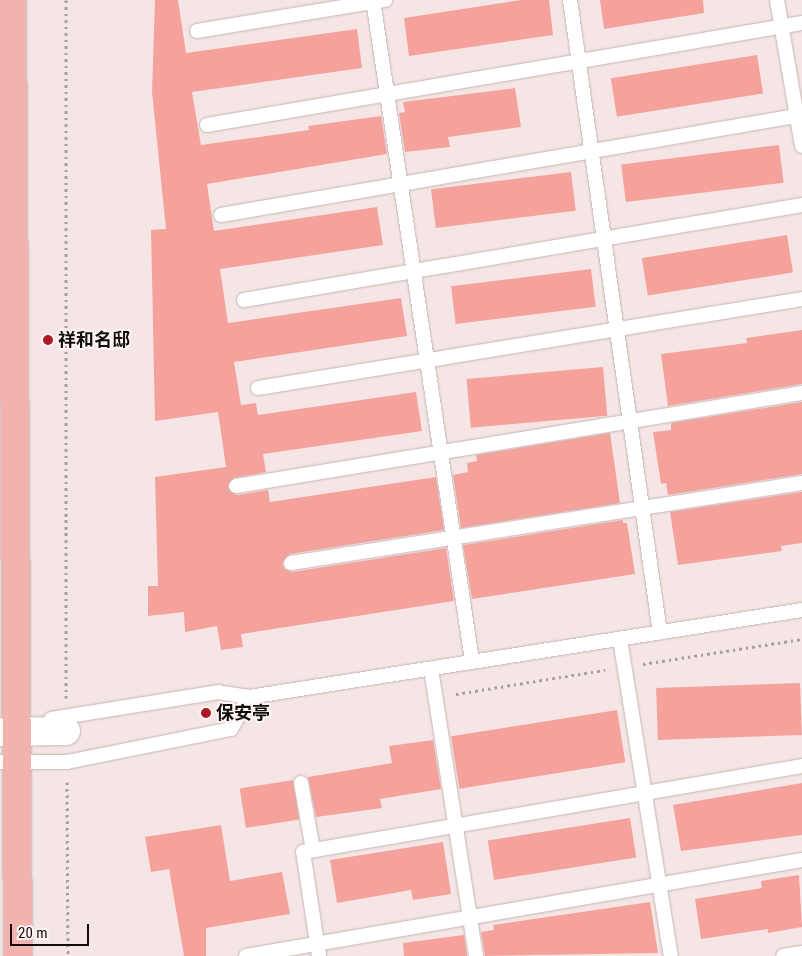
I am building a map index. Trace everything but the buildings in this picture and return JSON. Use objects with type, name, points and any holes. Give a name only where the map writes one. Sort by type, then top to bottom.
[{"type":"highway","points":[[12,0],[9,762],[18,956]]},
{"type":"street","points":[[9,725],[66,725]]},
{"type":"lane","points":[[570,0],[660,632]]},
{"type":"lane","points":[[777,0],[800,116],[802,146]]},
{"type":"lane","points":[[197,31],[377,1],[387,94],[472,661]]},
{"type":"lane","points":[[207,125],[802,22]]},
{"type":"lane","points":[[221,215],[800,116]]},
{"type":"lane","points":[[244,300],[802,205]]},
{"type":"lane","points":[[258,388],[802,299]]},
{"type":"lane","points":[[236,486],[802,393]]},
{"type":"lane","points":[[292,562],[802,483]]},
{"type":"lane","points":[[66,725],[219,692],[249,697],[802,610]]},
{"type":"lane","points":[[620,639],[671,956]]},
{"type":"lane","points":[[431,668],[476,956]]},
{"type":"lane","points":[[9,762],[67,762],[231,729],[249,697]]},
{"type":"lane","points":[[318,950],[303,852],[802,766]]},
{"type":"lane","points":[[301,783],[313,850]]},
{"type":"lane","points":[[246,956],[318,950],[470,917],[802,860]]},
{"type":"lane","points":[[783,956],[802,953]]},
{"type":"path","points":[[66,0],[66,725]]},
{"type":"path","points":[[67,762],[68,956]]},
{"type":"place","name":"祥和名邸","points":[[48,340]]},
{"type":"place","name":"保安亭","points":[[206,713]]}]
